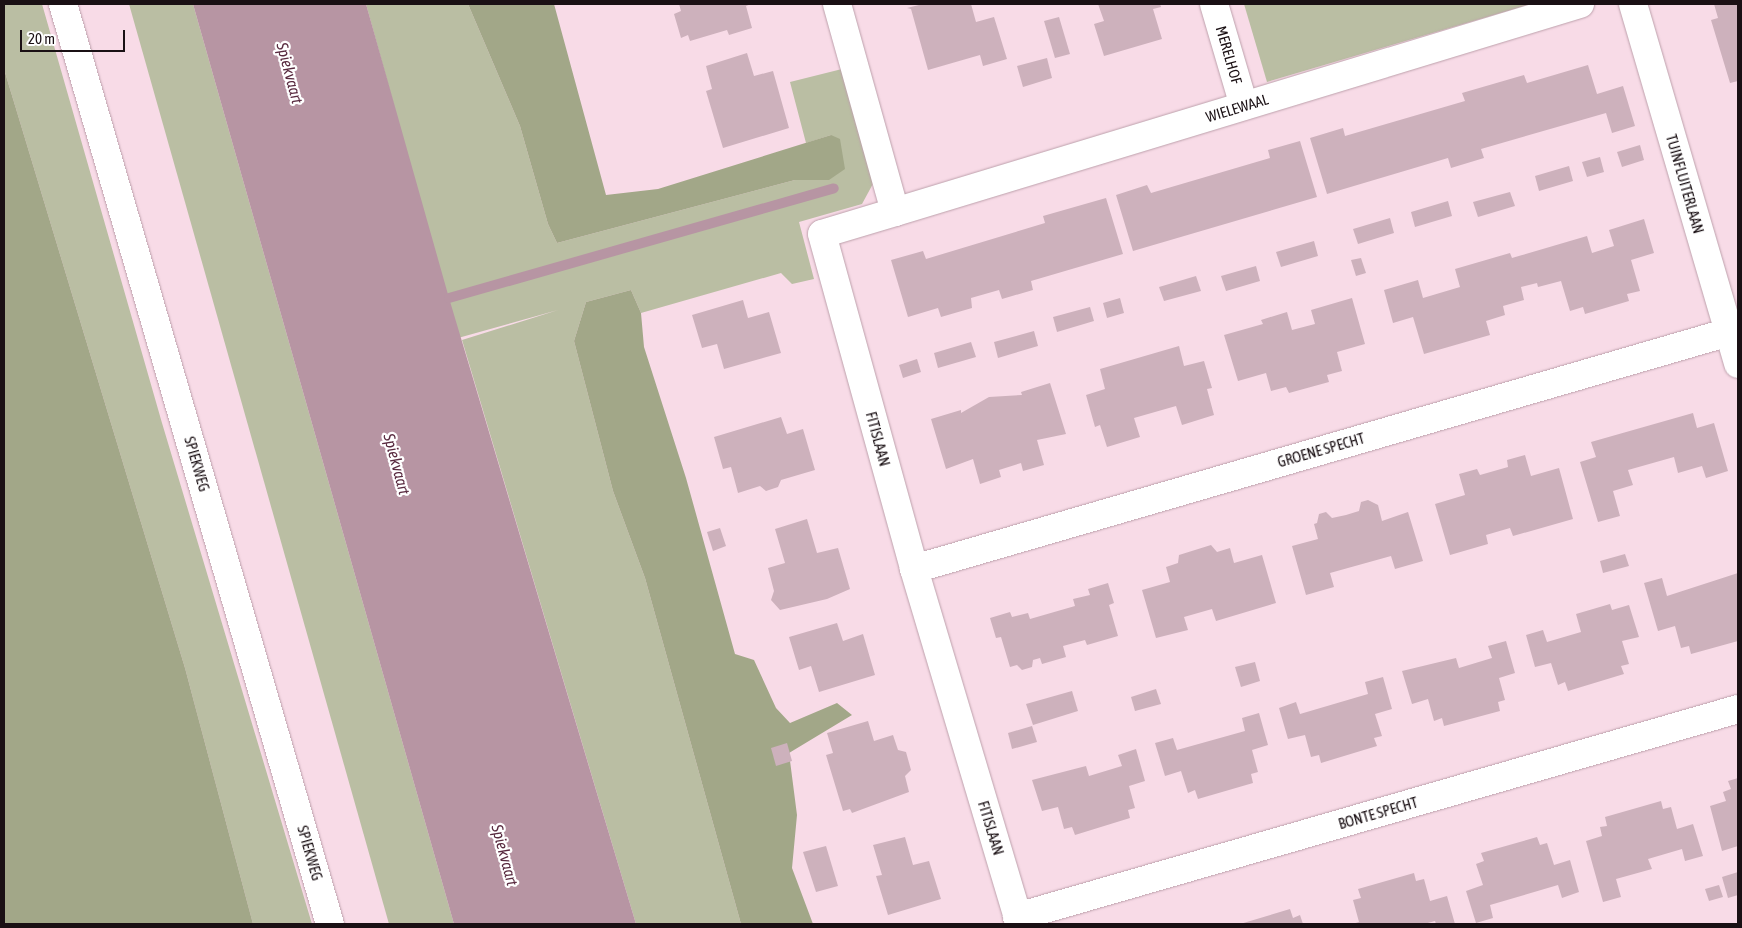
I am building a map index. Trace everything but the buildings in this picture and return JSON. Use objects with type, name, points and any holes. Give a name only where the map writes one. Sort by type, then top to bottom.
[{"type":"street","name":"SPIEKWEG","points":[[63,4],[330,924]]},
{"type":"street","points":[[837,4],[895,212]]},
{"type":"street","name":"MERELHOF","points":[[1214,4],[1244,106]]},
{"type":"street","name":"WIELEWAAL","points":[[895,212],[1580,4]]},
{"type":"street","name":"TUINFLUITERLAAN","points":[[1633,4],[1738,364]]},
{"type":"street","name":"FITISLAAN","points":[[895,212],[822,234],[914,569],[1019,921]]},
{"type":"street","name":"GROENE SPECHT","points":[[914,569],[1729,332]]},
{"type":"street","name":"BONTE SPECHT","points":[[1019,921],[1738,709]]},
{"type":"green space","points":[[4,4],[42,4],[162,423],[312,924],[253,924],[185,668],[4,69]]},
{"type":"green space","points":[[129,4],[193,4],[454,924],[389,924]]},
{"type":"green space","points":[[366,4],[468,4],[520,126],[548,224],[557,243],[795,180],[829,180],[831,135],[806,143],[790,82],[846,68],[875,180],[862,204],[799,222],[814,279],[792,284],[781,273],[641,313],[631,290],[586,302],[574,341],[613,491],[645,578],[741,924],[636,924],[462,340],[558,310],[458,338]]},
{"type":"green space","points":[[468,4],[554,4],[606,195],[658,189],[831,135],[840,139],[845,169],[829,180],[795,180],[557,243],[548,224],[520,126]]},
{"type":"green space","points":[[1244,4],[1531,4],[1267,82]]},
{"type":"green space","points":[[4,69],[185,668],[253,924],[4,924]]},
{"type":"green space","points":[[631,290],[641,313],[644,347],[686,478],[735,654],[754,660],[776,708],[790,723],[837,703],[852,715],[789,753],[797,815],[792,868],[813,924],[741,924],[645,578],[613,491],[574,341],[586,302]]},
{"type":"water","name":"Spiekvaart","points":[[193,4],[366,4],[449,298],[636,924],[454,924]]},
{"type":"waterway","points":[[449,298],[834,188]]}]
